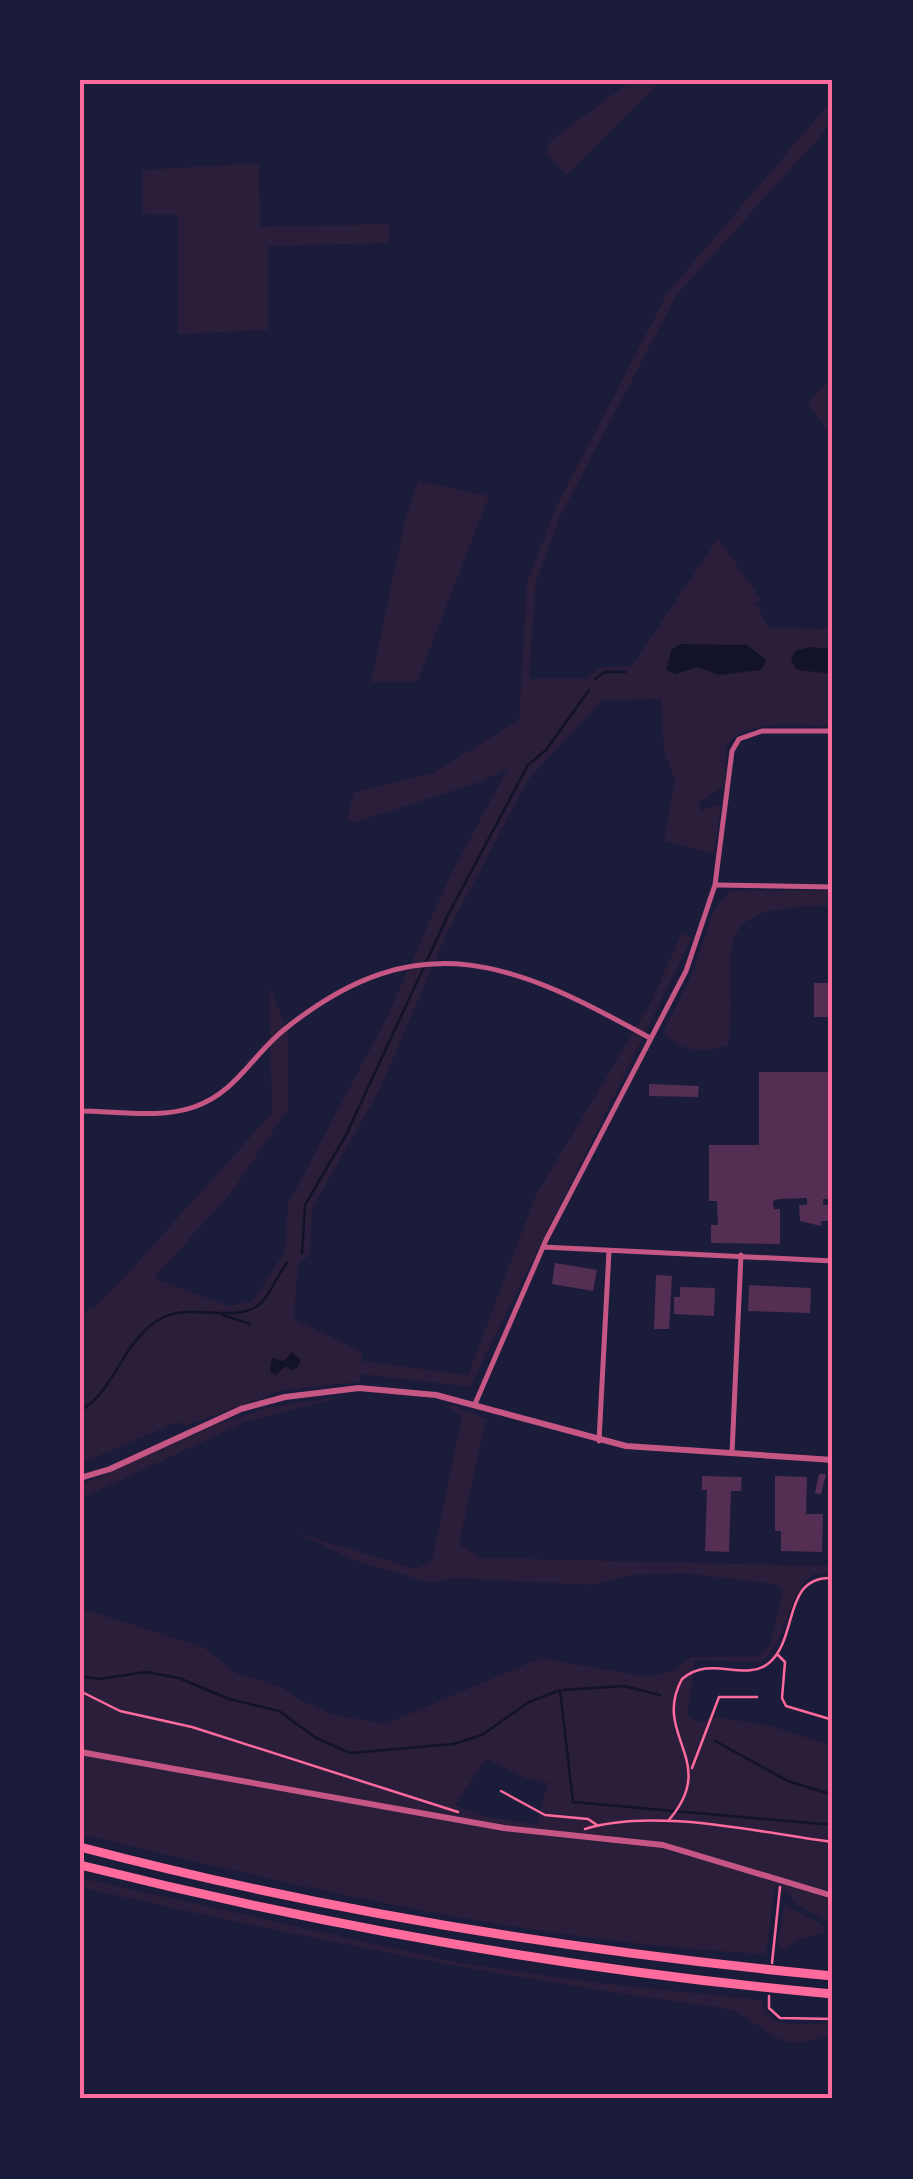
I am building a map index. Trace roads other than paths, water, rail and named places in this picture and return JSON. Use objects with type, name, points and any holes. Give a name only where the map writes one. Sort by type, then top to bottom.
[{"type":"highway","points":[[80,1847],[426,1923],[833,1976]]},
{"type":"highway","points":[[80,1865],[416,1939],[833,1994]]},
{"type":"street","points":[[476,1404],[543,1247],[686,972],[715,885],[732,751],[738,739],[751,732],[833,731]]},
{"type":"street","points":[[715,885],[833,887]]},
{"type":"street","points":[[80,1111],[178,1112],[213,1100],[234,1086],[276,1036],[314,1005],[367,980],[424,966],[504,968],[552,984],[650,1038]]},
{"type":"street","points":[[543,1247],[833,1261]]},
{"type":"street","points":[[599,1441],[609,1251]]},
{"type":"street","points":[[732,1456],[741,1256]]},
{"type":"street","points":[[80,1478],[110,1469],[226,1415],[285,1397],[394,1388],[476,1404],[599,1441],[732,1456],[833,1460]]},
{"type":"street","points":[[80,1752],[492,1826],[663,1845],[833,1896]]},
{"type":"waterway","points":[[595,679],[605,672],[625,672]]},
{"type":"waterway","points":[[302,1253],[305,1205],[346,1135],[448,915],[528,765],[546,750],[589,690]]},
{"type":"waterway","points":[[80,1411],[103,1390],[149,1327],[174,1314],[251,1309],[265,1299],[287,1263]]},
{"type":"waterway","points":[[223,1315],[250,1324]]},
{"type":"waterway","points":[[80,1676],[100,1679],[146,1672],[179,1678],[229,1699],[279,1711],[316,1738],[350,1753],[453,1744],[482,1735],[529,1702],[560,1690],[573,1802],[833,1825]]},
{"type":"waterway","points":[[563,1690],[624,1686],[660,1695]]},
{"type":"waterway","points":[[715,1741],[788,1781],[833,1795]]}]
